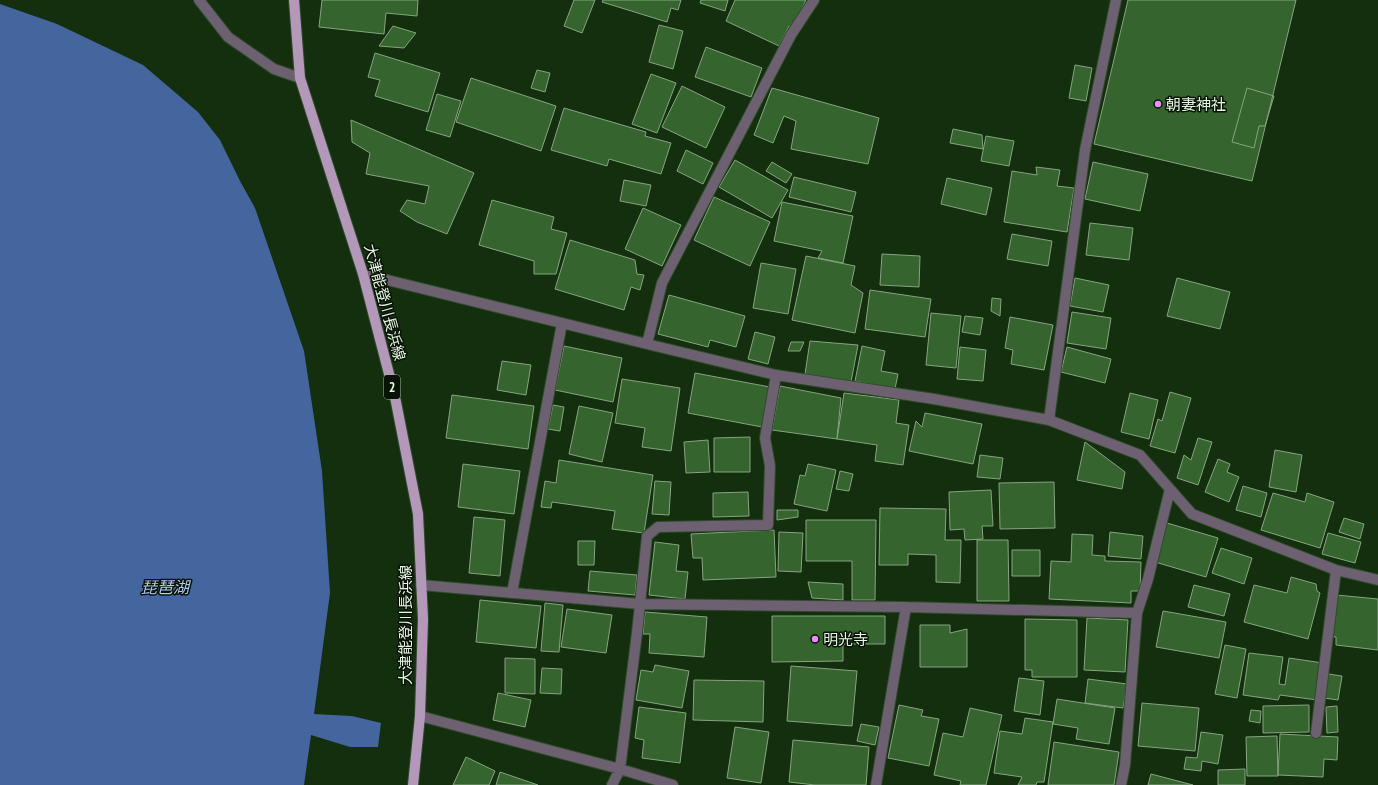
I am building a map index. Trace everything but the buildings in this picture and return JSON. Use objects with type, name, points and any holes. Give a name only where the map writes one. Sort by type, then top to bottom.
[{"type":"main road","name":"大津能登川長浜線","points":[[294,0],[300,78],[363,274],[395,397],[418,514],[423,619],[420,716],[413,785]]},
{"type":"street","points":[[199,0],[228,37],[274,69],[300,78]]},
{"type":"street","points":[[647,344],[662,283],[791,35],[814,0]]},
{"type":"street","points":[[1049,420],[1085,150],[1116,0]]},
{"type":"street","points":[[363,274],[776,375],[934,399],[1049,420],[1140,455],[1192,514],[1336,570],[1378,580]]},
{"type":"street","points":[[512,593],[562,323]]},
{"type":"street","points":[[612,785],[620,769],[647,536],[658,527],[768,525],[770,466],[765,438],[776,375]]},
{"type":"street","points":[[1121,785],[1125,765],[1138,613],[1170,489]]},
{"type":"street","points":[[1316,733],[1336,570]]},
{"type":"street","points":[[421,585],[640,604],[906,607],[1138,613]]},
{"type":"street","points":[[876,785],[906,607]]},
{"type":"street","points":[[420,716],[620,769],[673,785]]},
{"type":"water","name":"琵琶湖","points":[[0,4],[57,24],[143,65],[198,112],[220,140],[255,208],[304,351],[322,471],[330,593],[314,714],[352,716],[381,723],[378,747],[350,747],[311,735],[304,785],[0,785]]},
{"type":"place","name":"朝妻神社","points":[[1158,104]]},
{"type":"place","name":"明光寺","points":[[815,639]]}]
